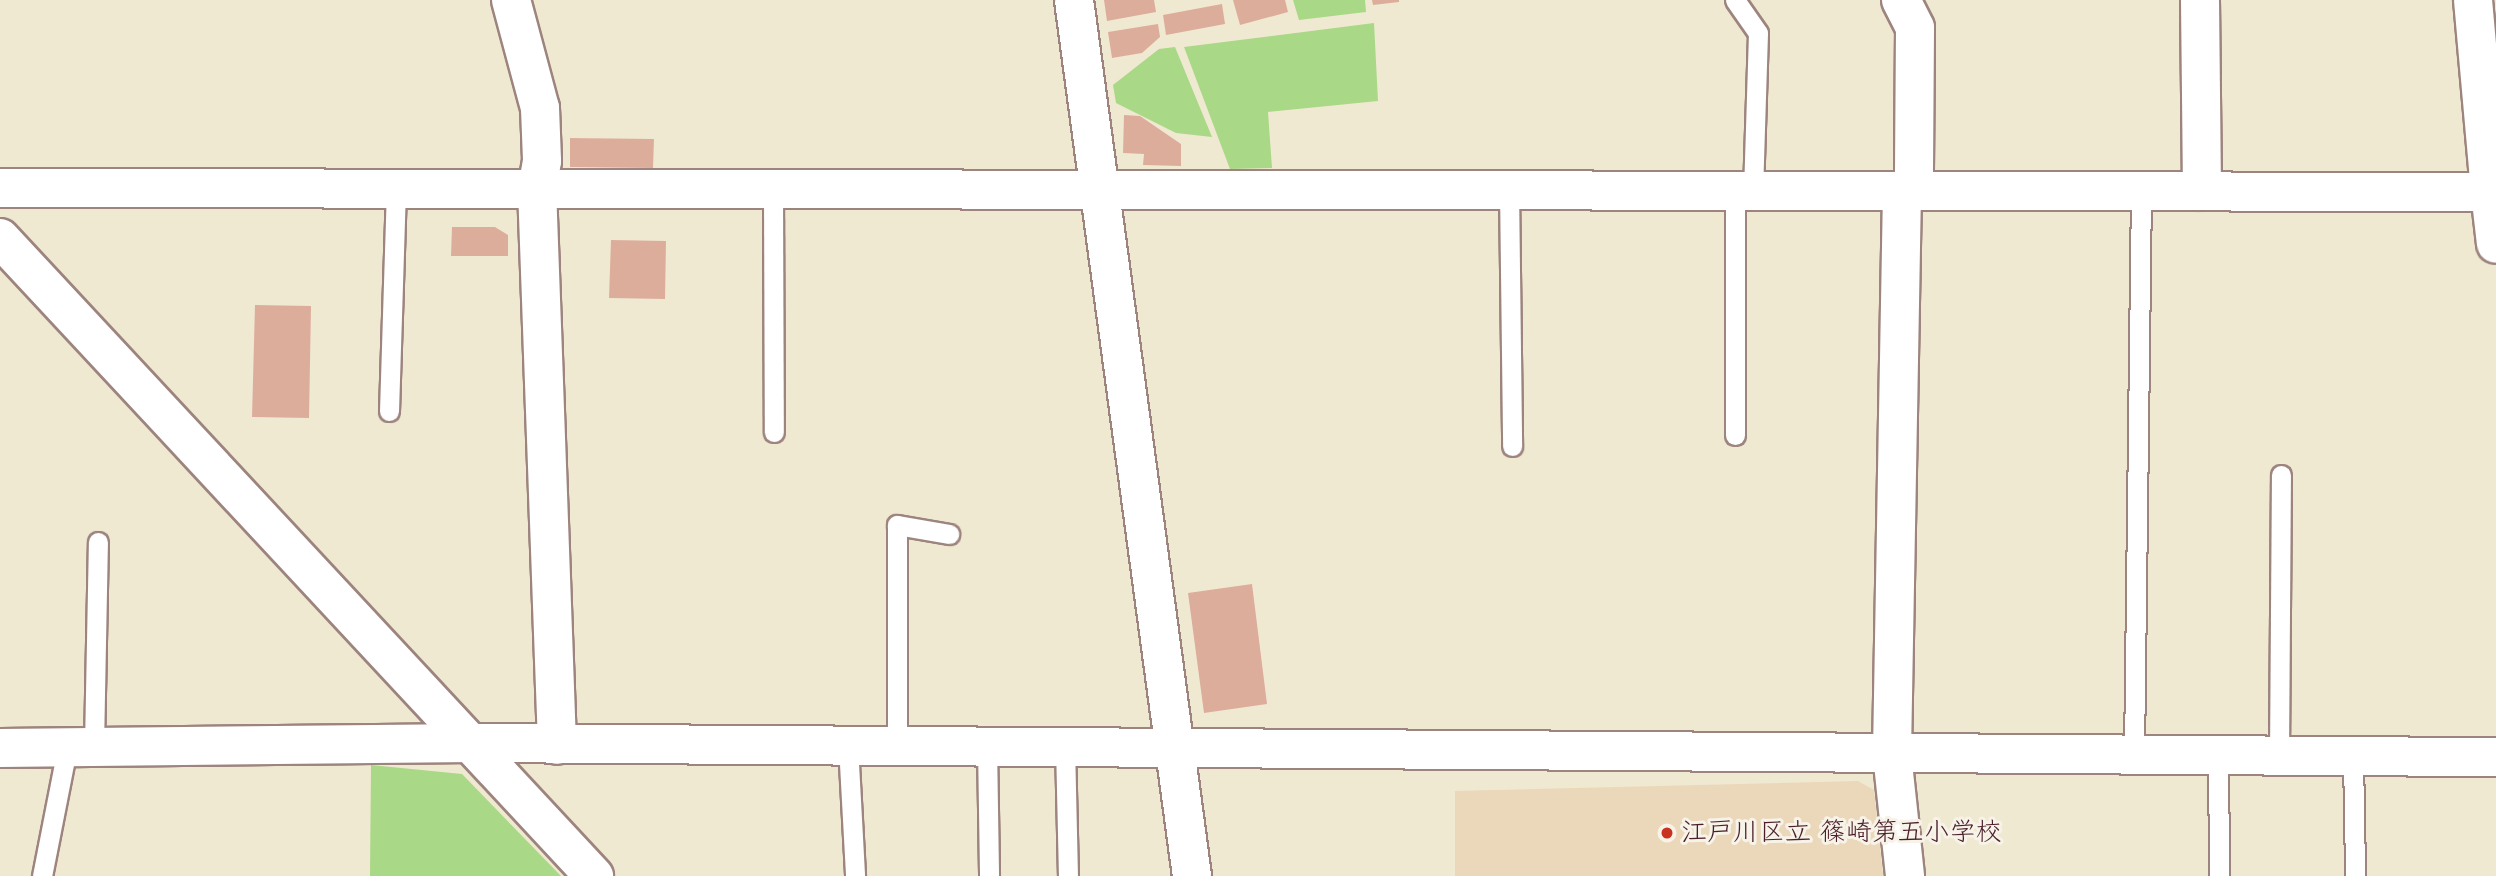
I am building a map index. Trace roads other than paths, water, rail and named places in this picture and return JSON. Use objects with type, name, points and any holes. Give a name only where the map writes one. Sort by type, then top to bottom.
[{"type":"street","points":[[511,0],[540,108],[542,161],[537,188],[557,745]]},
{"type":"street","points":[[1074,0],[1192,876]]},
{"type":"street","points":[[1902,0],[1915,28],[1892,754],[1905,876]]},
{"type":"street","points":[[2200,0],[2202,191]]},
{"type":"street","points":[[2473,0],[2496,244]]},
{"type":"street","points":[[0,188],[1509,188],[2493,192]]},
{"type":"street","points":[[0,239],[473,743],[594,876]]},
{"type":"street","points":[[0,748],[473,743],[1174,745],[1892,754],[2496,757]]},
{"type":"lane","points":[[1735,0],[1758,33],[1744,191],[1735,435]]},
{"type":"lane","points":[[1509,188],[1512,446]]},
{"type":"lane","points":[[389,411],[396,189]]},
{"type":"lane","points":[[773,190],[774,432]]},
{"type":"lane","points":[[2134,755],[2141,191]]},
{"type":"lane","points":[[2279,755],[2281,475]]},
{"type":"lane","points":[[897,745],[897,525],[949,534]]},
{"type":"lane","points":[[42,876],[81,747],[98,542]]},
{"type":"lane","points":[[848,745],[855,876]]},
{"type":"lane","points":[[987,745],[989,876]]},
{"type":"lane","points":[[1065,745],[1068,876]]},
{"type":"lane","points":[[2218,755],[2219,876]]},
{"type":"lane","points":[[2353,756],[2355,876]]},
{"type":"place","name":"江戸川区立 篠崎第五小学校","points":[[1667,833]]}]
